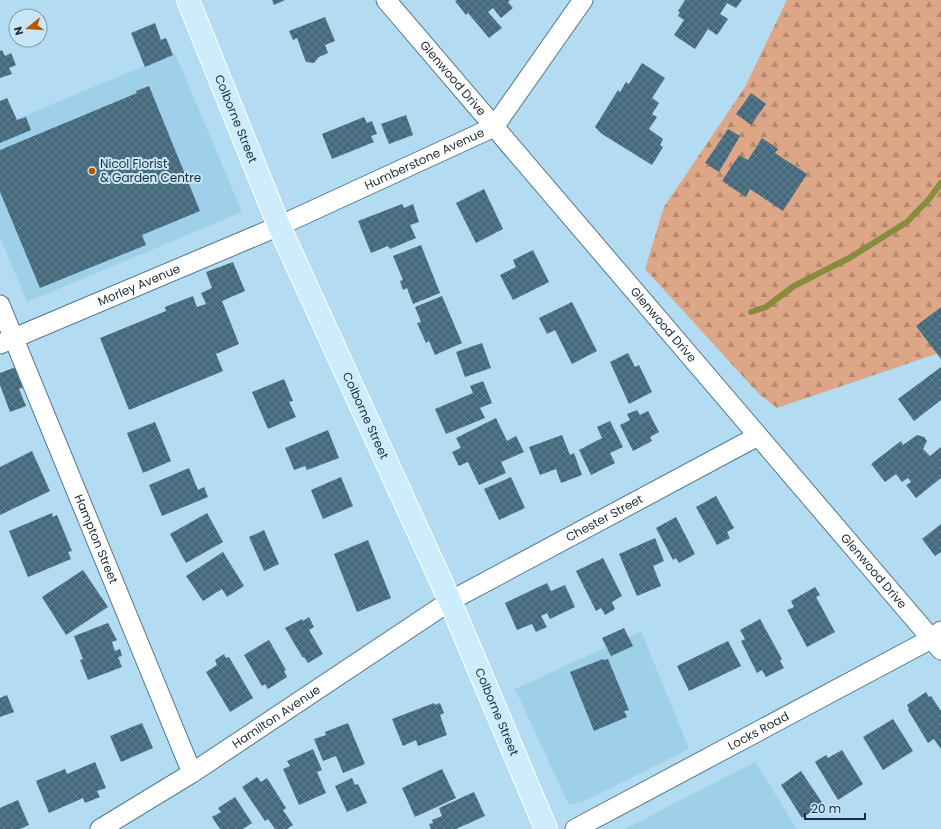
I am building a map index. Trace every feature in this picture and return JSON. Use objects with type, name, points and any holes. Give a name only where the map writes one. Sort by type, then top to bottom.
[{"type":"main road","name":"Colborne Street","points":[[188,0],[279,226],[450,601],[546,829]]},
{"type":"street","name":"Glenwood Drive","points":[[386,0],[758,436],[938,640]]},
{"type":"street","name":"Humberstone Avenue","points":[[279,226],[494,127],[583,0]]},
{"type":"street","name":"Morley Avenue","points":[[7,341],[279,226]]},
{"type":"street","name":"Hampton Street","points":[[0,305],[7,341],[192,773]]},
{"type":"street","name":"Chester Street","points":[[450,601],[758,436]]},
{"type":"street","name":"Hamilton Avenue","points":[[100,829],[192,773],[450,601]]},
{"type":"street","name":"Locks Road","points":[[575,829],[938,640]]},
{"type":"shaded area","name":"Nicol Florist & Garden Centre","points":[[175,53],[242,212],[27,302],[0,237],[0,126]]},
{"type":"shaded area","points":[[641,631],[689,749],[584,801],[569,805],[515,689]]},
{"type":"shaded area","points":[[755,762],[797,829],[625,829]]},
{"type":"green space","points":[[787,0],[941,0],[941,351],[777,408],[759,394],[645,269],[664,207],[745,87]]},
{"type":"building","points":[[272,0],[285,0],[274,5]]},
{"type":"building","points":[[510,0],[508,2],[513,8],[501,18],[493,8],[488,12],[502,28],[489,38],[468,13],[466,15],[455,1]]},
{"type":"building","points":[[685,0],[742,0],[736,8],[727,3],[720,14],[728,19],[717,35],[708,29],[695,49],[674,35],[684,20],[678,16],[680,12],[678,11]]},
{"type":"building","points":[[325,17],[335,41],[325,45],[328,53],[319,57],[314,63],[306,62],[297,38],[293,40],[289,31]]},
{"type":"building","points":[[155,23],[161,40],[166,38],[173,55],[145,67],[131,33]]},
{"type":"building","points":[[2,50],[5,56],[11,53],[16,65],[9,68],[12,74],[0,78],[0,51]]},
{"type":"building","points":[[642,63],[665,78],[652,98],[659,103],[652,114],[657,117],[649,129],[663,139],[660,145],[663,147],[652,165],[602,134],[595,127],[618,90],[620,92],[626,82],[629,84]]},
{"type":"building","name":"Nicol Florist & Garden Centre","points":[[149,86],[200,211],[142,235],[146,245],[40,288],[0,192],[0,150],[137,93],[136,91]]},
{"type":"building","points":[[751,93],[766,104],[751,125],[736,114]]},
{"type":"building","points":[[7,98],[17,120],[26,117],[31,130],[0,143],[0,101]]},
{"type":"building","points":[[406,115],[413,135],[389,144],[381,124]]},
{"type":"building","points":[[364,117],[367,123],[372,121],[377,134],[371,136],[374,142],[332,159],[322,134]]},
{"type":"building","points":[[728,129],[740,136],[719,172],[705,163]]},
{"type":"building","points":[[762,138],[778,149],[775,153],[807,174],[783,211],[750,189],[746,197],[722,181],[739,155],[748,160]]},
{"type":"building","points":[[484,189],[503,229],[476,243],[456,203]]},
{"type":"building","points":[[402,204],[404,208],[413,204],[419,222],[410,225],[416,238],[390,249],[388,246],[371,253],[358,221]]},
{"type":"building","points":[[421,245],[440,293],[413,304],[407,288],[403,290],[400,281],[403,280],[393,256]]},
{"type":"building","points":[[533,250],[549,282],[513,300],[500,275],[516,267],[513,260]]},
{"type":"building","points":[[233,262],[245,291],[222,301],[239,344],[216,354],[223,371],[129,410],[100,338],[166,311],[165,307],[193,296],[197,307],[206,304],[201,293],[212,288],[206,272]]},
{"type":"building","points":[[442,296],[462,343],[435,355],[429,341],[426,343],[417,323],[421,322],[415,307]]},
{"type":"building","points":[[572,302],[597,351],[572,364],[555,330],[547,334],[539,318]]},
{"type":"building","points":[[941,307],[941,359],[916,326]]},
{"type":"building","points":[[482,343],[491,368],[465,377],[456,352]]},
{"type":"building","points":[[628,353],[635,367],[639,365],[652,392],[629,404],[610,362]]},
{"type":"building","points":[[16,367],[24,387],[19,389],[26,406],[10,412],[0,385],[0,373]]},
{"type":"building","points":[[941,367],[941,400],[914,421],[898,399]]},
{"type":"building","points":[[284,379],[293,401],[289,402],[296,417],[268,429],[252,392]]},
{"type":"building","points":[[483,381],[492,403],[480,408],[485,418],[446,434],[435,409],[473,393],[470,386]]},
{"type":"building","points":[[637,410],[640,415],[648,411],[659,432],[650,437],[652,441],[633,451],[620,425],[630,420],[627,414]]},
{"type":"building","points":[[496,418],[507,441],[516,436],[524,452],[501,462],[506,473],[479,485],[468,462],[459,466],[452,452],[461,448],[456,438]]},
{"type":"building","points":[[610,421],[623,447],[610,453],[615,463],[591,475],[579,450],[602,438],[597,427]]},
{"type":"building","points":[[155,422],[171,461],[143,473],[127,433]]},
{"type":"building","points":[[328,430],[339,458],[307,470],[305,466],[294,470],[285,448]]},
{"type":"building","points":[[562,435],[570,455],[574,453],[582,475],[561,483],[556,469],[540,475],[529,447]]},
{"type":"building","points":[[917,435],[924,437],[927,441],[923,449],[930,456],[941,447],[941,478],[916,498],[906,485],[911,482],[908,478],[902,482],[896,474],[885,482],[871,464],[901,441],[903,445]]},
{"type":"building","points":[[32,451],[50,491],[0,515],[0,467]]},
{"type":"building","points":[[189,468],[198,490],[204,487],[208,497],[162,516],[149,485]]},
{"type":"building","points":[[341,477],[353,506],[323,519],[311,490]]},
{"type":"building","points":[[511,477],[525,508],[499,520],[484,489]]},
{"type":"building","points":[[716,496],[734,528],[727,532],[730,538],[717,545],[696,507]]},
{"type":"building","points":[[52,513],[53,517],[57,515],[72,551],[68,552],[71,559],[28,577],[9,531]]},
{"type":"building","points":[[207,513],[223,542],[186,563],[170,534]]},
{"type":"building","points":[[676,517],[695,554],[679,563],[676,558],[673,560],[656,528]]},
{"type":"building","points":[[941,524],[941,552],[935,556],[922,539]]},
{"type":"building","points":[[264,530],[279,564],[264,571],[249,537]]},
{"type":"building","points":[[655,538],[664,561],[653,566],[661,586],[637,596],[619,554]]},
{"type":"building","points":[[368,540],[391,598],[357,612],[334,554]]},
{"type":"building","points":[[223,552],[244,586],[227,597],[222,589],[203,601],[186,576]]},
{"type":"building","points":[[603,558],[622,596],[612,602],[615,609],[605,615],[601,608],[596,611],[576,571]]},
{"type":"building","points":[[83,570],[108,607],[66,635],[42,597]]},
{"type":"building","points":[[547,583],[551,591],[565,585],[575,607],[550,619],[547,613],[541,616],[547,627],[536,632],[532,624],[517,630],[505,603]]},
{"type":"building","points":[[815,587],[820,595],[816,597],[835,632],[807,647],[787,610],[794,607],[791,601]]},
{"type":"building","points":[[309,617],[314,627],[309,630],[323,654],[308,663],[304,657],[303,658],[285,628]]},
{"type":"building","points":[[760,619],[782,659],[780,661],[784,668],[766,677],[762,670],[757,673],[741,641],[745,639],[740,630]]},
{"type":"building","points":[[108,623],[117,640],[112,642],[115,651],[120,649],[122,656],[118,657],[122,667],[88,680],[80,660],[83,659],[74,636]]},
{"type":"building","points":[[624,628],[633,646],[611,656],[602,638]]},
{"type":"building","points":[[269,640],[286,670],[284,671],[287,677],[268,689],[265,684],[262,686],[244,655]]},
{"type":"building","points":[[728,641],[741,666],[689,691],[677,666]]},
{"type":"building","points":[[224,654],[226,658],[229,657],[253,698],[230,712],[206,672],[217,665],[215,660]]},
{"type":"building","points":[[603,659],[608,659],[629,710],[624,711],[627,717],[594,731],[570,672]]},
{"type":"building","points":[[926,692],[929,697],[931,696],[941,711],[941,749],[934,739],[928,743],[908,710],[907,705]]},
{"type":"building","points":[[7,695],[14,712],[0,717],[0,698]]},
{"type":"building","points":[[434,703],[435,705],[440,703],[444,713],[440,715],[447,735],[418,746],[416,740],[403,746],[392,719]]},
{"type":"building","points":[[893,719],[913,751],[883,770],[863,737]]},
{"type":"building","points":[[142,723],[153,748],[121,762],[110,736]]},
{"type":"building","points":[[348,723],[365,764],[343,773],[336,756],[323,761],[314,739],[326,735],[325,732]]},
{"type":"building","points":[[313,749],[322,770],[317,772],[326,793],[299,805],[283,769],[290,766],[287,761]]},
{"type":"building","points":[[842,750],[863,784],[838,800],[815,762],[826,755],[828,758]]},
{"type":"building","points":[[95,762],[106,788],[97,791],[100,797],[85,803],[83,798],[49,813],[36,781],[65,769],[67,774]]},
{"type":"building","points":[[442,769],[456,798],[415,817],[402,788]]},
{"type":"building","points":[[801,771],[823,804],[802,818],[781,785]]},
{"type":"building","points":[[257,777],[261,782],[267,778],[286,808],[283,810],[293,825],[287,829],[275,829],[268,819],[265,821],[242,787]]},
{"type":"building","points":[[352,778],[355,785],[358,784],[367,803],[347,812],[335,786]]},
{"type":"building","points":[[474,792],[485,816],[456,829],[431,829],[429,824],[433,823],[432,820],[442,816],[439,808]]},
{"type":"building","points":[[235,797],[252,823],[243,829],[220,829],[212,817],[221,812],[218,808]]},
{"type":"building","points":[[18,800],[29,825],[20,829],[0,829],[0,808]]},
{"type":"waterway","points":[[751,312],[766,307],[794,286],[851,257],[907,222],[929,199],[941,183]]},
{"type":"place","name":"Nicol Florist & Garden Centre","points":[[92,171]]}]
